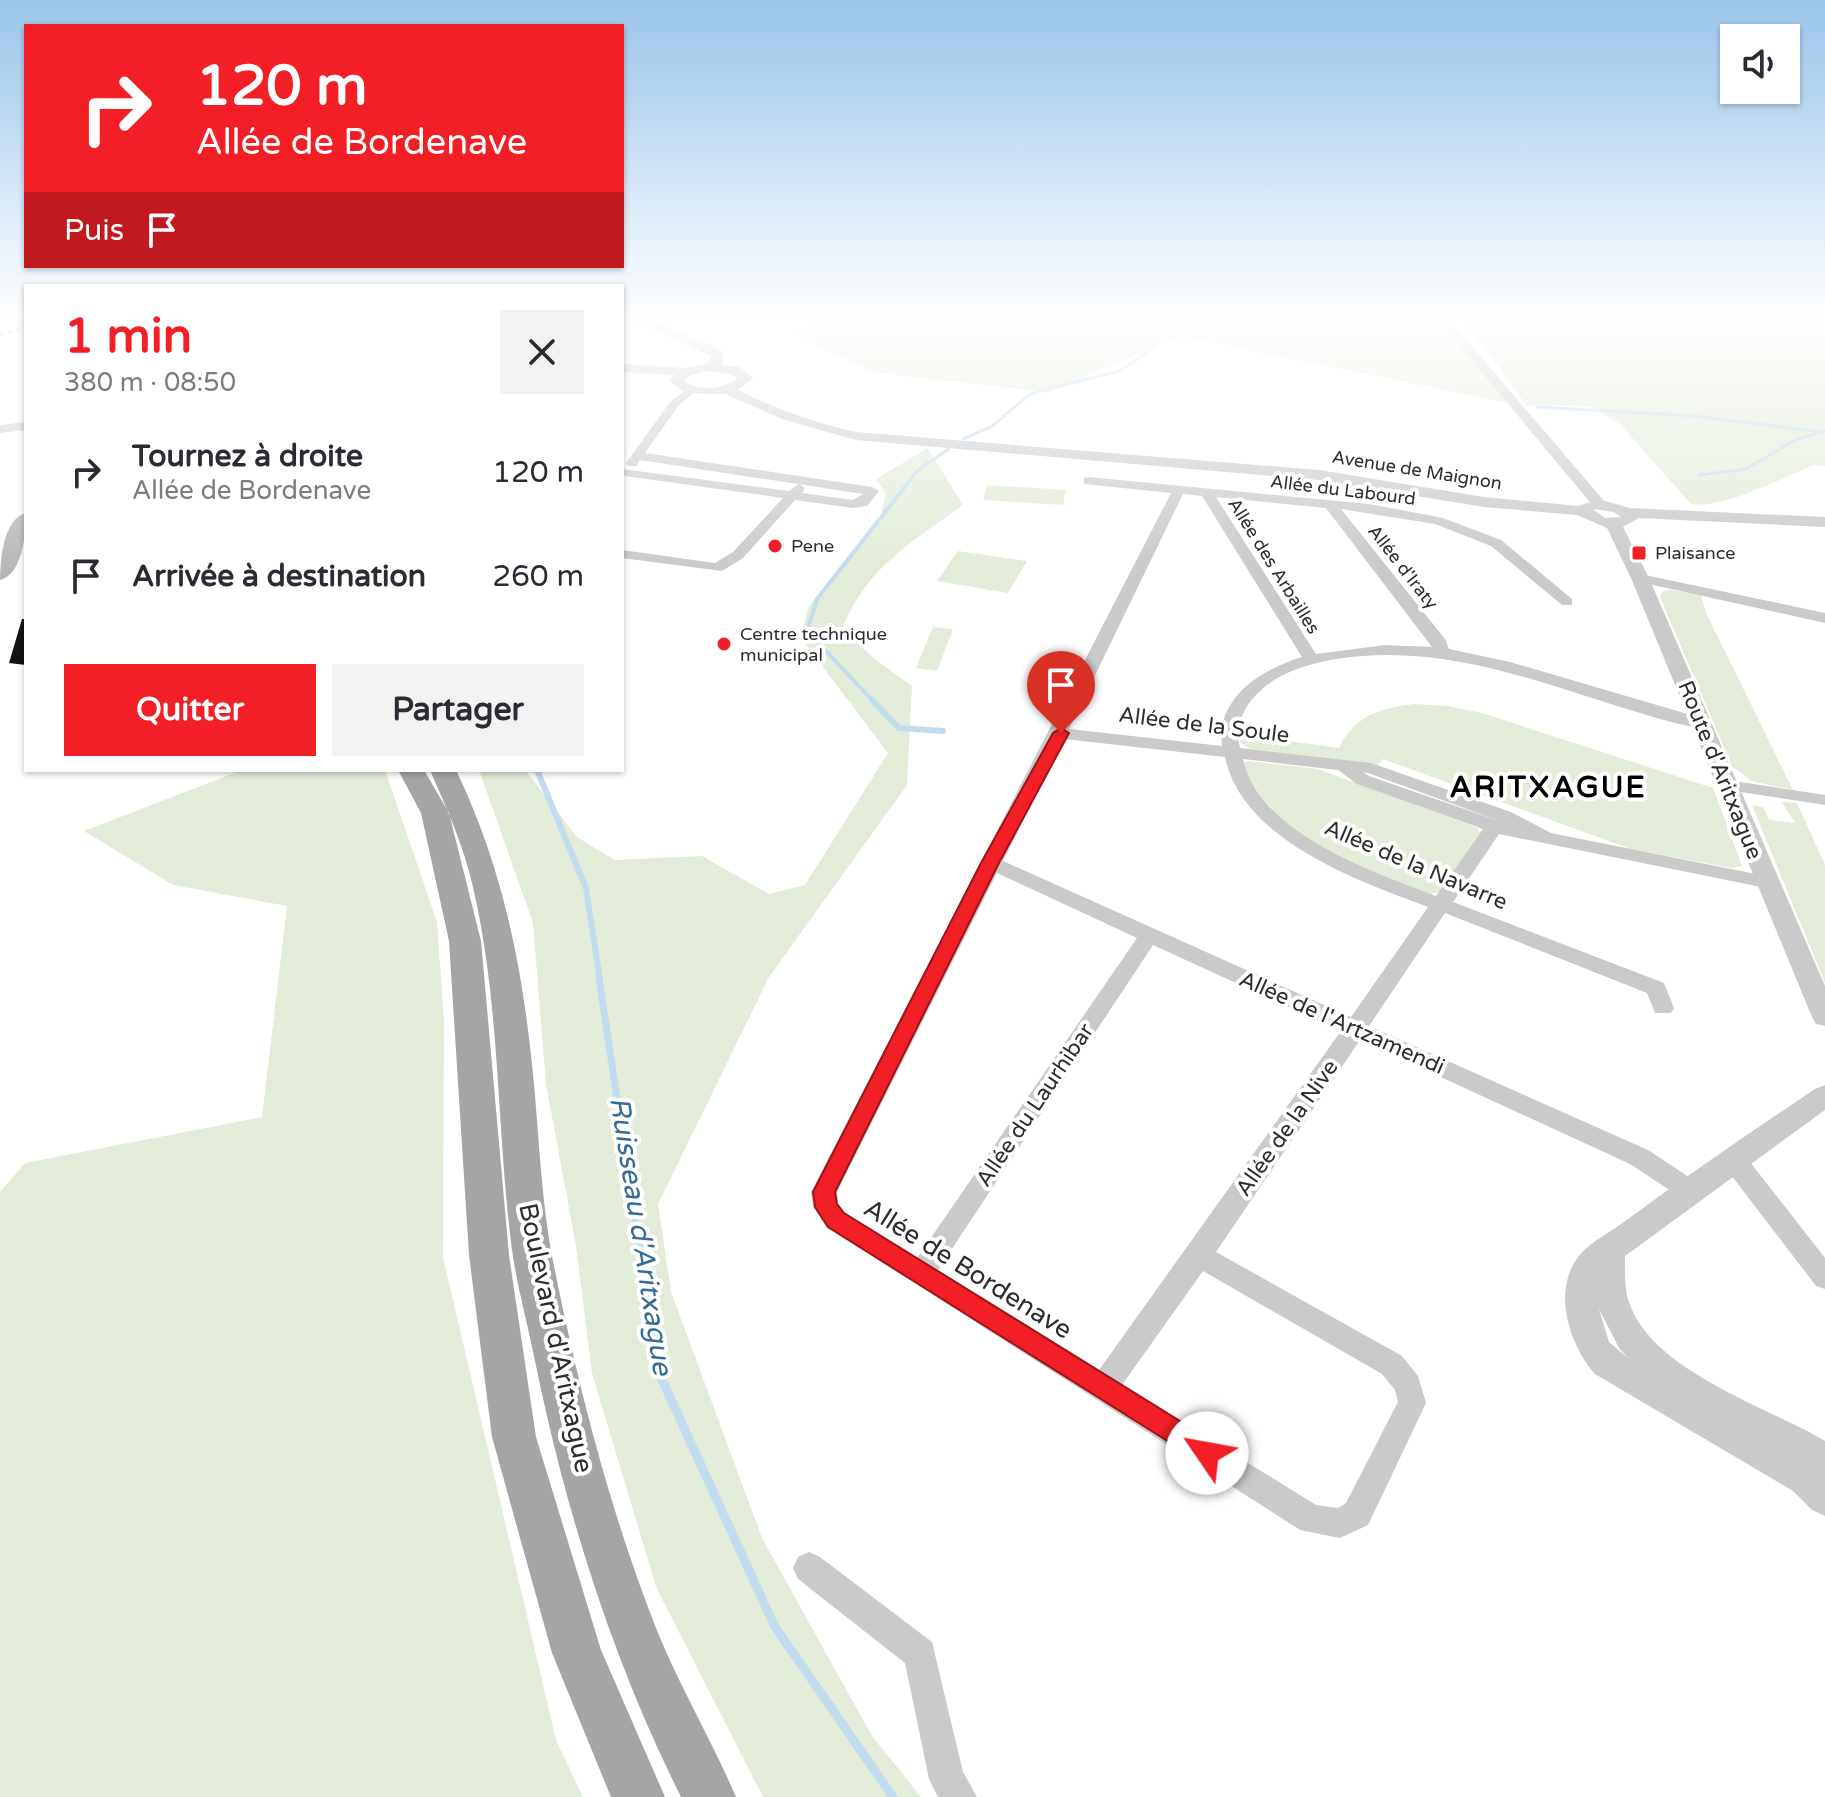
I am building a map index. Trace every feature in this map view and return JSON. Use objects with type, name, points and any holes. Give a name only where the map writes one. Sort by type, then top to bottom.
[{"type":"main road","points":[[0,574],[24,523]]},
{"type":"main road","name":"Boulevard d'Aritxague","points":[[412,772],[435,813],[465,941],[489,1255],[514,1437],[577,1653],[638,1797]]},
{"type":"main road","name":"Boulevard d'Aritxague","points":[[444,772],[462,804],[499,931],[530,1239],[565,1407],[622,1610],[670,1722],[709,1797]]},
{"type":"street","points":[[624,473],[679,400]]},
{"type":"street","name":"Avenue de Maignon","points":[[745,400],[808,424],[856,436],[1319,475],[1484,502],[1582,511]]},
{"type":"street","points":[[1511,400],[1599,504],[1621,518]]},
{"type":"street","points":[[0,429],[24,426]]},
{"type":"street","points":[[624,474],[853,504],[862,503],[872,491],[637,456]]},
{"type":"street","points":[[721,486],[737,470]]},
{"type":"street","points":[[624,554],[717,568],[738,555],[806,480]]},
{"type":"street","name":"Allée du Labourd","points":[[1089,481],[1415,515],[1473,533],[1513,555],[1567,602]]},
{"type":"street","name":"Allée de Bordenave","points":[[1179,489],[1061,733],[990,863],[824,1192],[826,1207],[836,1220],[1311,1519],[1340,1523],[1357,1514],[1412,1403],[1408,1385],[1392,1365],[1199,1256]]},
{"type":"street","name":"Allée des Arbailles","points":[[1206,492],[1311,659]]},
{"type":"street","points":[[1599,504],[1588,505],[1582,511],[1589,518],[1825,522]]},
{"type":"street","name":"Allée d'Iraty","points":[[1331,505],[1439,642],[1442,654]]},
{"type":"street","name":"Route d'Aritxague","points":[[1621,518],[1640,578],[1825,1017]]},
{"type":"street","points":[[1640,578],[1825,618]]},
{"type":"street","points":[[1230,752],[1230,726],[1246,695],[1268,678],[1311,659],[1386,650],[1442,654],[1517,669],[1702,724]]},
{"type":"street","name":"Allée de la Soule","points":[[1061,733],[1371,768],[1504,816],[1543,835]]},
{"type":"street","name":"Allée de la Navarre","points":[[1230,752],[1237,778],[1248,795],[1284,829],[1318,852],[1656,988],[1663,1008]]},
{"type":"street","name":"Allée de la Soule","points":[[1340,766],[1363,780],[1494,827],[1766,882]]},
{"type":"street","points":[[1727,785],[1825,800]]},
{"type":"street","name":"Allée de la Nive","points":[[1104,1387],[1199,1256],[1494,827]]},
{"type":"street","name":"Allée de l'Artzamendi","points":[[990,863],[1639,1157],[1689,1190]]},
{"type":"street","name":"Allée du Laurhibar","points":[[921,1274],[1149,936]]},
{"type":"street","points":[[1825,1096],[1689,1190],[1588,1267],[1581,1294],[1583,1315],[1595,1350],[1625,1376],[1776,1460],[1806,1479],[1825,1498]]},
{"type":"street","points":[[1734,1160],[1825,1278]]},
{"type":"street","points":[[1610,1251],[1609,1286],[1616,1313],[1639,1347],[1689,1384],[1825,1461]]},
{"type":"street","points":[[809,1568],[920,1654],[947,1779],[959,1797]]},
{"type":"green space","points":[[1522,400],[1825,400],[1825,466],[1814,465],[1720,502],[1691,504],[1620,424],[1590,406],[1526,405]]},
{"type":"green space","points":[[928,448],[963,505],[909,544],[878,572],[853,606],[843,627],[873,658],[912,686],[907,785],[769,977],[658,1204],[671,1292],[762,1538],[872,1736],[921,1797],[763,1797],[656,1587],[592,1373],[576,1246],[546,1084],[533,923],[480,772],[527,772],[577,837],[615,860],[702,856],[769,894],[805,885],[888,753],[801,638],[808,608],[881,515],[886,494],[876,479]]},
{"type":"green space","points":[[987,485],[1066,490],[1063,505],[983,500]]},
{"type":"green space","points":[[958,551],[1027,561],[1008,593],[937,581]]},
{"type":"green space","points":[[1663,591],[1701,595],[1706,613],[1793,790],[1752,781],[1732,766],[1660,597]]},
{"type":"green space","points":[[933,627],[953,629],[937,671],[916,668]]},
{"type":"green space","points":[[1414,704],[1448,706],[1482,713],[1713,788],[1742,866],[1732,868],[1631,849],[1383,759],[1378,765],[1250,749],[1240,742],[1240,734],[1339,748],[1353,728],[1369,716]]},
{"type":"green space","points":[[1249,761],[1318,769],[1478,828],[1480,833],[1440,892],[1429,894],[1346,860],[1297,831],[1275,812],[1257,790],[1241,763]]},
{"type":"green space","points":[[237,772],[386,772],[437,922],[444,1020],[443,1257],[556,1740],[583,1797],[0,1797],[0,1192],[25,1163],[262,1117],[287,906],[173,885],[84,831]]},
{"type":"green space","points":[[1782,802],[1797,803],[1825,865],[1825,983],[1752,805],[1763,807],[1769,820],[1795,823]]},
{"type":"building","points":[[22,619],[24,619],[24,665],[9,663]]},
{"type":"waterway","points":[[963,439],[991,427],[1023,400]]},
{"type":"waterway","points":[[1537,407],[1695,416],[1815,431]]},
{"type":"waterway","points":[[1700,475],[1746,469],[1795,440],[1825,431]]},
{"type":"waterway","points":[[906,485],[918,470],[949,449]]},
{"type":"waterway","points":[[874,702],[807,631],[817,599],[908,483]]},
{"type":"waterway","points":[[872,700],[899,728],[943,731]]},
{"type":"waterway","name":"Ruisseau d'Aritxague","points":[[538,772],[586,888],[600,980]]},
{"type":"waterway","name":"Ruisseau d'Aritxague","points":[[599,978],[653,1338]]},
{"type":"waterway","name":"Ruisseau d'Aritxague","points":[[653,1336],[658,1371],[775,1627],[893,1797]]},
{"type":"place","name":"Pene","points":[[775,546]]},
{"type":"place","name":"Plaisance","points":[[1639,553]]},
{"type":"place","name":"Centre technique municipal","points":[[724,644]]},
{"type":"district","name":"ARITXAGUE","points":[[1548,787]]},
{"type":"route","points":[[1061,733],[990,863],[824,1192],[826,1207],[836,1220],[1207,1453]]}]
